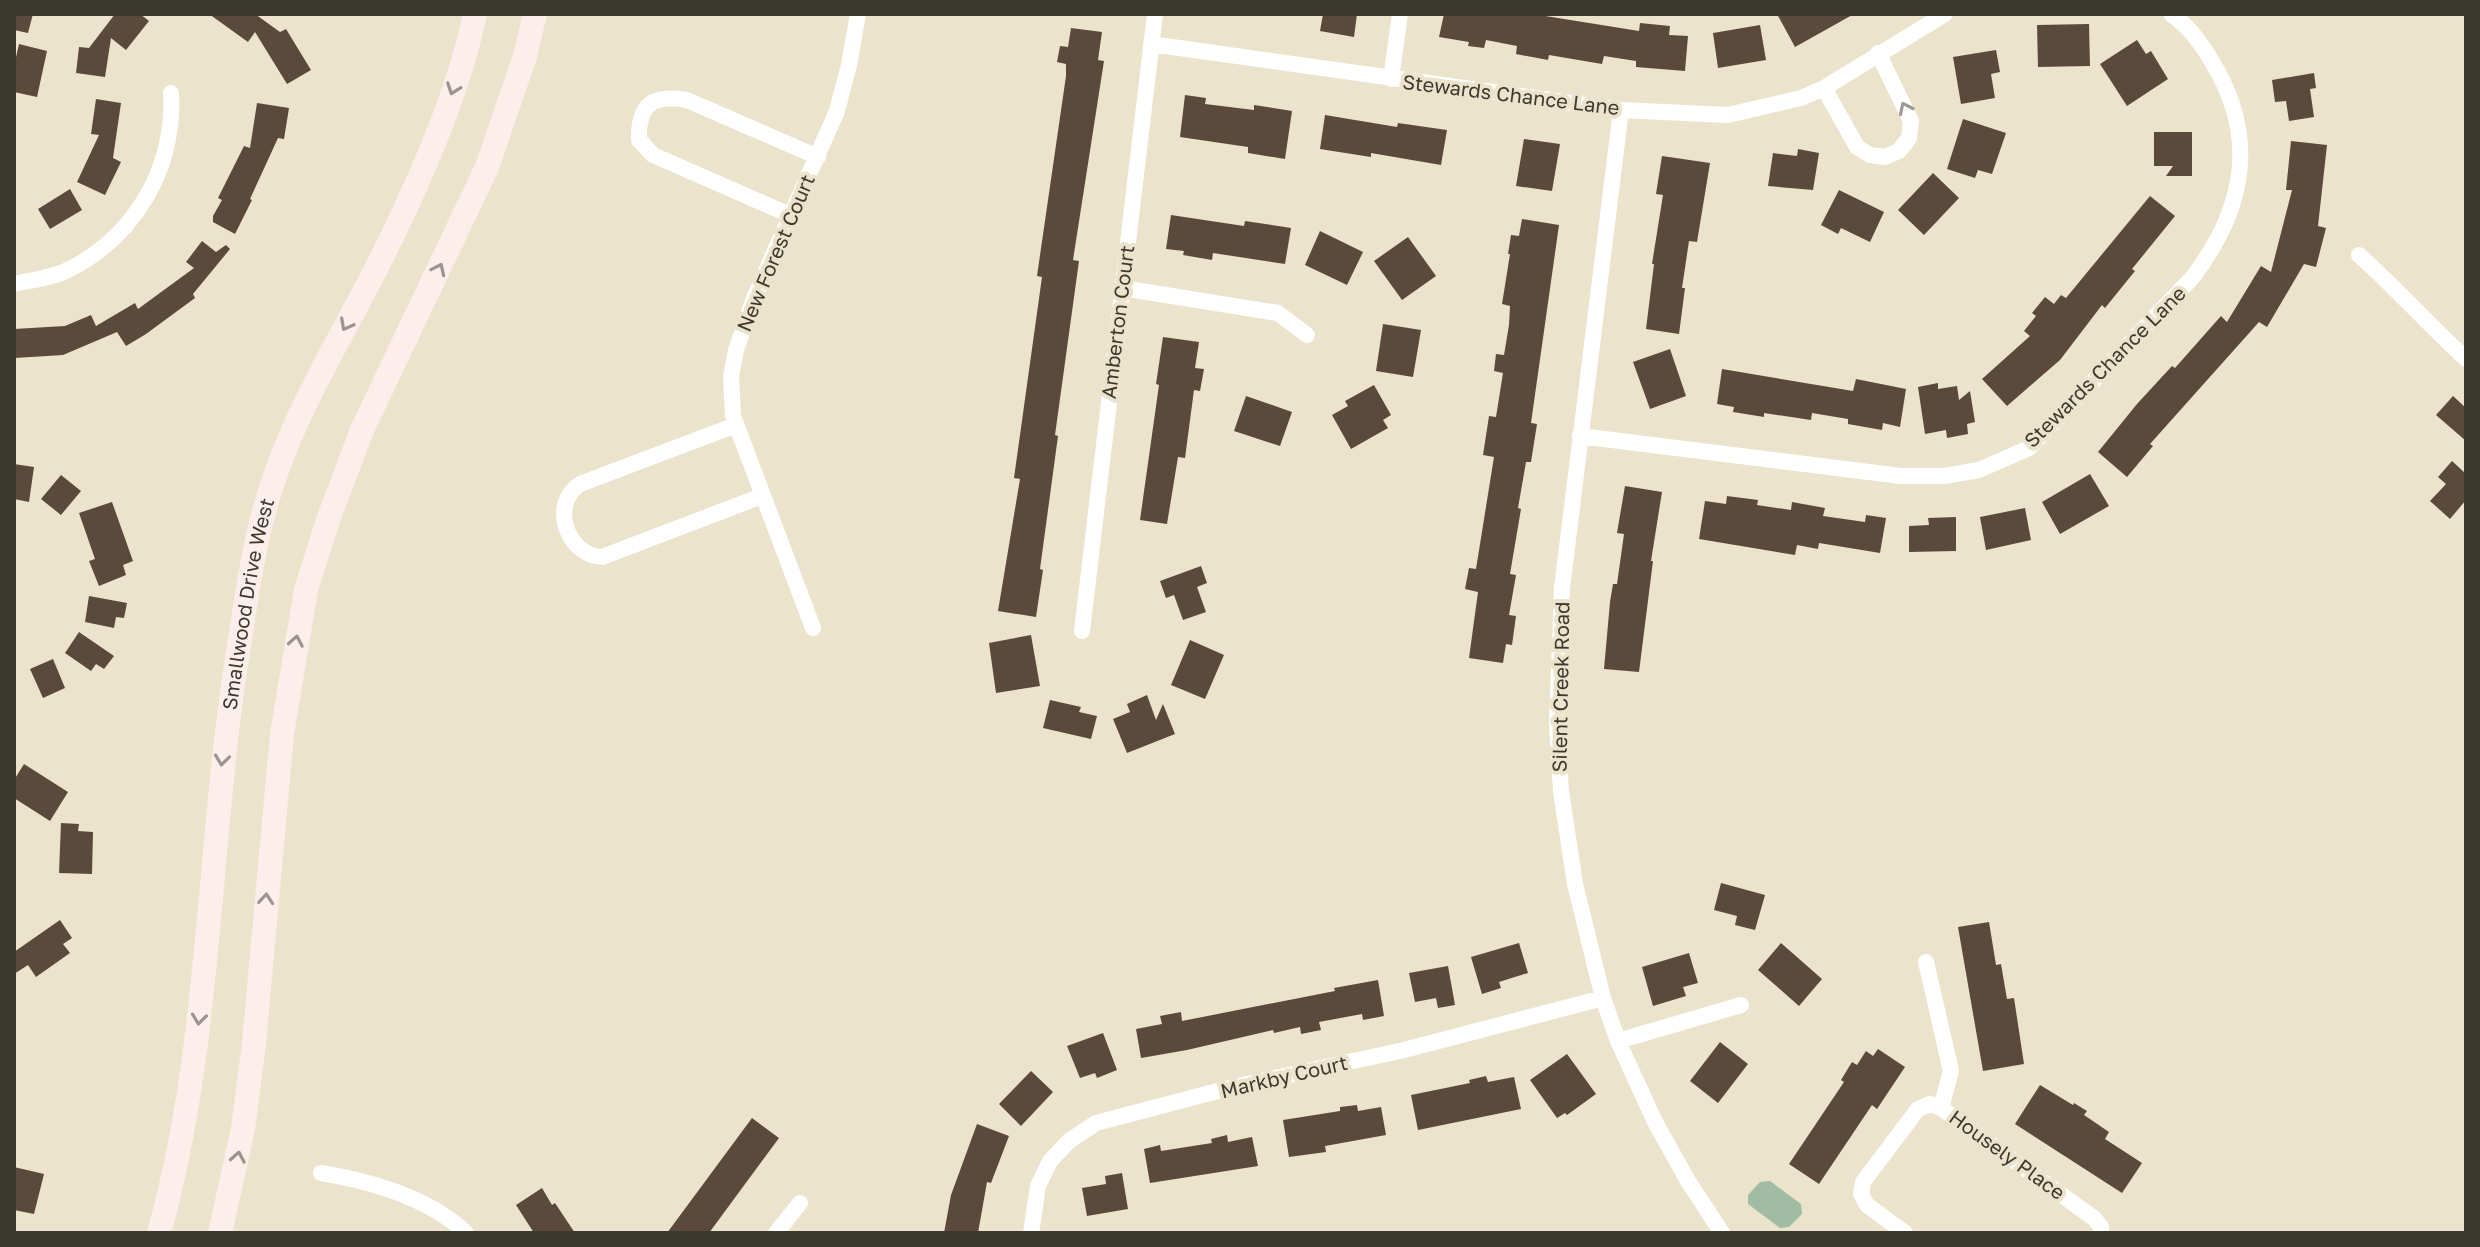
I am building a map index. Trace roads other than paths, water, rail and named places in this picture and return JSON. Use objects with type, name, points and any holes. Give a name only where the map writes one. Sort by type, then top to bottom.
[{"type":"street","name":"Smallwood Drive West","points":[[159,1233],[186,1120],[200,1013],[231,693],[254,555],[271,488],[305,404],[387,247],[411,194],[460,72],[475,14]]},
{"type":"street","points":[[220,1233],[243,1129],[254,1043],[285,707],[306,590],[362,430],[487,167],[525,56],[535,14]]},
{"type":"street","name":"New Forest Court","points":[[813,628],[736,425],[730,398],[736,350],[754,298],[818,157],[843,89],[858,14]]},
{"type":"street","name":"Amberton Court","points":[[1082,631],[1155,14]]},
{"type":"street","points":[[1391,79],[1400,14]]},
{"type":"street","name":"Stewards Chance Lane","points":[[1151,44],[1621,110],[1728,115],[1801,98],[1824,88],[1945,14]]},
{"type":"street","name":"Stewards Chance Lane","points":[[1580,436],[1901,476],[1944,476],[1979,470],[2029,448],[2192,278],[2214,250],[2227,223],[2240,168],[2240,135],[2233,105],[2220,74],[2199,40],[2171,14]]},
{"type":"street","points":[[1824,88],[1857,147],[1870,155],[1885,157],[1899,151],[1909,138],[1911,121],[1878,53]]},
{"type":"street","points":[[14,284],[65,271],[106,246],[126,228],[161,168],[170,134],[171,93]]},
{"type":"street","points":[[790,215],[653,155],[639,140],[642,114],[650,104],[666,96],[687,100],[818,157]]},
{"type":"street","name":"Silent Creek Road","points":[[1621,110],[1562,588],[1557,656],[1561,791],[1575,884],[1603,998],[1618,1041],[1655,1122],[1722,1233]]},
{"type":"street","points":[[2359,255],[2407,298],[2428,325],[2466,359]]},
{"type":"street","points":[[1122,288],[1278,313],[1307,335]]},
{"type":"street","points":[[736,425],[580,484],[571,490],[563,508],[569,531],[580,551],[591,557],[602,557],[762,496]]},
{"type":"street","points":[[1926,962],[1951,1071],[1941,1108]]},
{"type":"street","name":"Markby Court","points":[[1031,1233],[1038,1186],[1050,1161],[1069,1141],[1096,1123],[1229,1088],[1404,1050],[1603,998]]},
{"type":"street","points":[[1618,1041],[1741,1005]]},
{"type":"street","name":"Housely Place","points":[[1905,1233],[1867,1205],[1861,1194],[1863,1182],[1918,1109],[1930,1104],[1941,1108],[2095,1219],[2101,1227],[2100,1233]]},
{"type":"street","points":[[321,1173],[400,1194],[466,1233]]},
{"type":"street","points":[[776,1233],[800,1203]]}]
